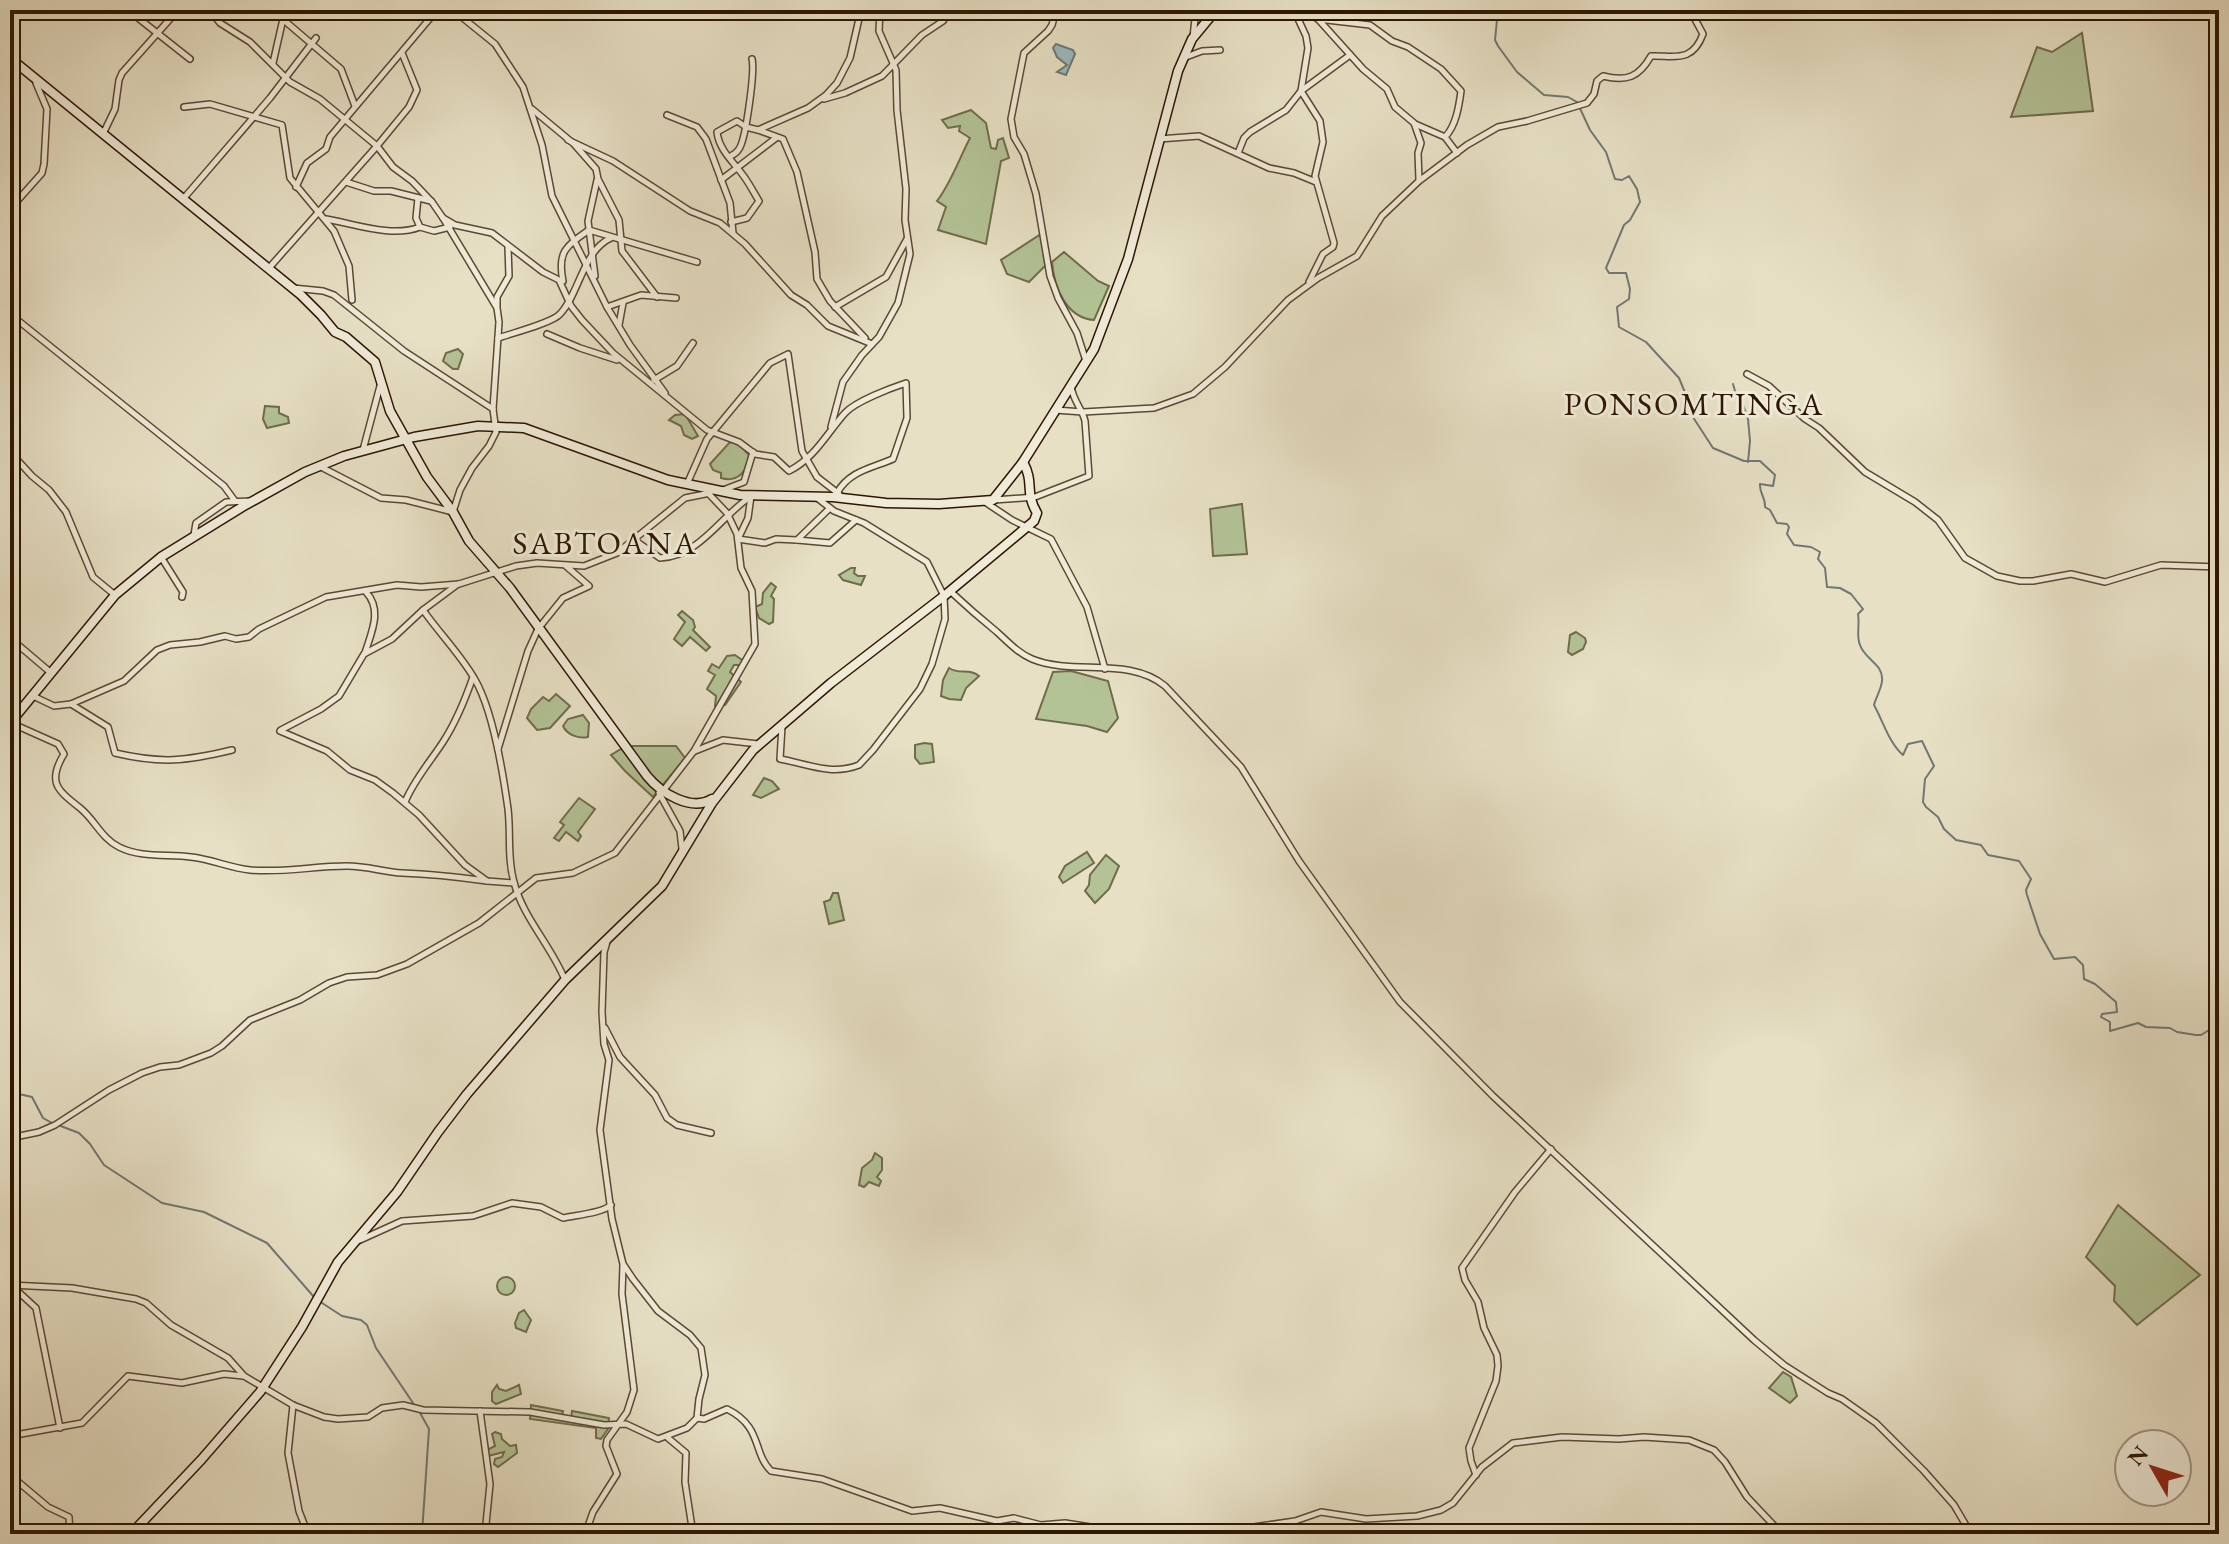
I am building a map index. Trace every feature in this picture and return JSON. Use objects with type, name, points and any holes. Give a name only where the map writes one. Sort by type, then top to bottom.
[{"type":"street","points":[[128,10],[190,59]]},
{"type":"street","points":[[103,134],[115,109],[122,73],[178,10]]},
{"type":"street","points":[[209,10],[228,31],[250,42],[285,77],[320,99],[377,146],[393,167],[432,202],[471,261],[497,308]]},
{"type":"street","points":[[272,10],[341,69],[355,107]]},
{"type":"street","points":[[296,187],[307,163],[329,146],[330,137],[437,10]]},
{"type":"street","points":[[453,10],[497,47],[523,87],[542,145],[552,196],[573,241],[607,307],[654,380],[671,399]]},
{"type":"street","points":[[758,130],[808,108],[837,83],[850,58],[861,10]]},
{"type":"street","points":[[831,428],[843,382],[879,337],[900,298],[910,254],[897,110],[898,89],[894,66],[879,31],[880,10]]},
{"type":"street","points":[[819,100],[871,82],[894,66],[901,55],[943,21],[950,10]]},
{"type":"street","points":[[1056,10],[1048,31],[1024,53],[1011,119],[1014,137],[1024,154],[1036,194],[1050,276],[1077,333],[1086,363]]},
{"type":"street","points":[[1192,39],[1196,10]]},
{"type":"street","points":[[988,500],[1023,462],[1086,363],[1105,323],[1128,259],[1183,58],[1192,39],[1216,10]]},
{"type":"street","points":[[1294,10],[1307,41],[1301,91],[1318,113],[1323,136],[1315,173],[1334,245],[1323,254],[1309,284]]},
{"type":"street","points":[[1301,10],[1318,19],[1350,55],[1392,94],[1395,107],[1414,123],[1445,137],[1457,153]]},
{"type":"street","points":[[1055,410],[1083,412],[1159,407],[1193,394],[1225,367],[1288,300],[1357,256],[1382,216],[1419,181],[1457,153],[1498,127],[1587,103],[1601,77],[1619,79],[1640,73],[1651,56],[1672,59],[1697,46],[1703,34],[1690,10]]},
{"type":"street","points":[[273,64],[283,19]]},
{"type":"street","points":[[1318,19],[1370,25],[1441,69],[1461,91],[1455,118],[1445,137]]},
{"type":"street","points":[[183,199],[316,38]]},
{"type":"street","points":[[1183,58],[1202,51],[1220,50]]},
{"type":"street","points":[[268,269],[377,146],[416,95],[416,84],[402,53]]},
{"type":"street","points":[[1238,153],[1247,135],[1286,110],[1301,91],[1350,55]]},
{"type":"street","points":[[10,58],[292,288],[335,332],[346,337],[375,362],[380,386],[363,450]]},
{"type":"street","points":[[729,157],[739,150],[746,127],[754,73],[752,59]]},
{"type":"street","points":[[10,209],[42,173],[44,164],[46,104],[31,75]]},
{"type":"street","points":[[184,107],[210,104],[282,125],[288,171],[296,187],[334,231],[349,266],[352,300]]},
{"type":"street","points":[[531,108],[596,169]]},
{"type":"street","points":[[667,115],[697,127],[706,139],[730,203],[734,234]]},
{"type":"street","points":[[731,222],[747,218],[759,201],[717,137],[717,132],[737,121],[783,139],[797,172],[815,252],[817,279],[835,307],[872,344]]},
{"type":"street","points":[[1414,123],[1421,143],[1418,153],[1419,181]]},
{"type":"street","points":[[1159,139],[1199,136],[1269,168],[1316,182]]},
{"type":"street","points":[[720,180],[776,138]]},
{"type":"street","points":[[568,140],[626,169],[690,211],[720,223],[791,295],[807,305],[828,326],[872,344]]},
{"type":"street","points":[[600,155],[596,169],[598,179],[615,209],[622,251],[657,297]]},
{"type":"street","points":[[596,283],[588,221],[598,179]]},
{"type":"street","points":[[346,182],[374,191],[391,191],[432,202]]},
{"type":"street","points":[[417,187],[416,218],[420,227]]},
{"type":"street","points":[[443,218],[455,225],[488,231],[543,272],[557,278],[582,320],[622,362],[714,434],[739,442],[753,452],[774,457],[789,471],[819,447],[831,428],[856,404],[906,383],[907,418],[893,459],[871,465],[848,478],[837,493]]},
{"type":"street","points":[[325,219],[387,230],[420,227],[434,231],[455,225]]},
{"type":"street","points":[[565,290],[559,266],[563,251],[589,230]]},
{"type":"street","points":[[589,230],[697,262]]},
{"type":"street","points":[[835,307],[886,277],[908,236]]},
{"type":"street","points":[[498,338],[535,324],[551,322],[561,314],[593,253],[613,237]]},
{"type":"street","points":[[453,512],[460,490],[496,432],[493,409],[498,338],[497,297],[509,276],[508,246]]},
{"type":"street","points":[[292,288],[334,295],[404,351],[493,409]]},
{"type":"street","points":[[607,307],[641,295],[676,298]]},
{"type":"street","points":[[619,326],[623,303]]},
{"type":"street","points":[[10,314],[224,486],[235,501]]},
{"type":"street","points":[[547,334],[622,362]]},
{"type":"street","points":[[654,380],[677,366],[693,343]]},
{"type":"street","points":[[687,484],[704,444],[770,363],[788,354],[798,409],[798,439],[805,460],[817,477],[847,498]]},
{"type":"street","points":[[1747,374],[1769,386],[1865,472],[1927,511],[1938,520],[1965,558],[1997,576],[2033,581],[2071,574],[2105,582],[2161,565],[2219,567]]},
{"type":"street","points":[[380,386],[427,477],[453,512],[469,541],[496,572],[662,793],[680,831],[681,856]]},
{"type":"street","points":[[514,883],[431,873],[401,873],[374,867],[247,870],[195,857],[133,853],[114,845],[56,786],[54,777],[64,754],[58,744],[10,723],[115,595],[161,557],[252,501],[320,466],[363,450],[444,431],[495,425],[541,432],[629,467],[712,492],[847,498],[886,503],[1029,498],[1050,493],[1089,476],[1083,412],[1073,399],[1071,386]]},
{"type":"street","points":[[10,452],[61,505],[93,577],[115,595]]},
{"type":"street","points":[[32,695],[54,706],[71,704],[124,681],[157,650],[225,636],[236,639],[249,637],[317,600],[397,585],[459,584],[516,566],[537,563],[584,566],[610,557],[676,503],[692,495],[732,488],[744,482],[753,452]]},
{"type":"street","points":[[131,1534],[201,1460],[263,1387],[302,1327],[332,1271],[397,1192],[467,1094],[565,980],[662,886],[716,797],[759,744],[873,649],[947,593],[1027,527],[1037,515],[1029,498],[1031,479],[1023,462]]},
{"type":"street","points":[[320,466],[381,498],[406,500],[453,512]]},
{"type":"street","points":[[10,1138],[55,1125],[142,1073],[179,1065],[211,1053],[250,1020],[300,1000],[329,983],[347,977],[377,975],[407,964],[479,923],[536,878],[573,873],[610,858],[694,751],[755,644],[752,591],[741,568],[738,539],[729,516],[712,492]]},
{"type":"street","points":[[633,539],[660,558],[681,555],[751,496]]},
{"type":"street","points":[[738,539],[748,518],[751,496]]},
{"type":"street","points":[[815,497],[927,562],[947,593],[1024,655],[1052,665],[1077,669],[1151,675],[1170,691],[1241,767],[1299,861],[1400,1002],[1493,1096],[1754,1340],[1784,1365],[1876,1423],[1947,1497],[1971,1534]]},
{"type":"street","points":[[988,500],[1027,527],[1051,539],[1092,621],[1105,669]]},
{"type":"street","points":[[193,536],[196,523],[226,502],[252,501]]},
{"type":"street","points":[[797,540],[830,508]]},
{"type":"street","points":[[738,539],[765,543],[776,539],[830,543],[856,520]]},
{"type":"street","points":[[161,557],[183,592],[182,597]]},
{"type":"street","points":[[498,750],[528,651],[538,629],[563,598],[589,586],[566,566]]},
{"type":"street","points":[[364,654],[392,639],[423,610],[459,584]]},
{"type":"street","points":[[366,592],[373,603],[376,618],[364,654],[339,696],[280,731],[327,751],[350,770],[375,780],[405,802],[465,865],[487,881]]},
{"type":"street","points":[[782,724],[780,759],[831,770],[849,769],[863,762],[916,698],[929,670],[945,619],[947,593]]},
{"type":"street","points":[[423,610],[458,652],[473,676],[498,750],[517,893],[565,980]]},
{"type":"street","points":[[10,638],[50,672]]},
{"type":"street","points":[[405,802],[410,788],[444,740],[464,703],[473,676]]},
{"type":"street","points":[[71,704],[108,727],[115,753],[175,761],[232,750]]},
{"type":"street","points":[[694,751],[723,740],[759,744]]},
{"type":"street","points":[[662,793],[695,805],[716,797]]},
{"type":"street","points":[[582,1534],[617,1474],[606,1446],[608,1437],[627,1412],[634,1390],[622,1294],[623,1264],[612,1219],[601,1143],[609,1060],[602,1024],[607,941]]},
{"type":"street","points":[[602,1024],[620,1057],[655,1095],[667,1118],[677,1125],[711,1133]]},
{"type":"street","points":[[1476,1475],[1469,1448],[1496,1381],[1498,1366],[1478,1302],[1462,1268],[1515,1192],[1551,1149]]},
{"type":"street","points":[[359,1240],[402,1221],[473,1216],[512,1203],[541,1207],[563,1218],[579,1213],[603,1212],[611,1205]]},
{"type":"street","points":[[11,1285],[45,1284],[136,1299],[157,1310],[179,1331],[204,1342],[228,1358],[244,1376],[293,1405],[324,1417],[368,1417],[382,1408],[395,1405],[423,1410],[530,1412],[630,1426],[658,1439],[667,1437],[687,1428],[697,1418],[705,1375],[701,1348],[690,1335],[658,1311],[623,1264]]},
{"type":"street","points":[[11,1285],[36,1308],[60,1428]]},
{"type":"street","points":[[10,1440],[82,1423],[128,1376],[182,1383],[224,1374],[244,1376]]},
{"type":"street","points":[[293,1405],[288,1453],[299,1511],[308,1534]]},
{"type":"street","points":[[697,1418],[704,1419],[727,1409],[749,1425],[765,1465],[771,1471],[822,1479],[908,1510],[940,1508],[997,1521],[1014,1518],[1041,1525],[1065,1523],[1135,1534]]},
{"type":"street","points":[[480,1411],[490,1484],[485,1534]]},
{"type":"street","points":[[667,1437],[686,1453],[685,1482],[693,1534]]},
{"type":"street","points":[[1206,1534],[1295,1521],[1321,1512],[1377,1519],[1417,1516],[1441,1510],[1453,1503],[1476,1475],[1508,1445],[1534,1439],[1644,1437],[1689,1440],[1714,1450],[1747,1497],[1782,1534]]},
{"type":"street","points":[[10,1475],[48,1507],[69,1517],[70,1534]]},
{"type":"green space","points":[[2082,33],[2093,111],[2011,117],[2037,47],[2052,52]]},
{"type":"green space","points":[[971,110],[986,123],[991,148],[996,149],[998,140],[1003,138],[1009,158],[1001,161],[986,244],[938,230],[946,207],[937,201],[970,138],[959,131],[960,126],[948,128],[942,120]]},
{"type":"green space","points":[[1044,232],[1048,263],[1029,282],[1007,274],[1001,260]]},
{"type":"green space","points":[[1064,252],[1098,281],[1109,286],[1094,320],[1076,314],[1059,291],[1052,262]]},
{"type":"green space","points":[[458,349],[463,354],[458,369],[453,369],[443,361],[446,353]]},
{"type":"green space","points":[[265,406],[279,407],[279,413],[288,417],[289,423],[267,428],[263,419]]},
{"type":"green space","points":[[685,414],[698,436],[692,439],[684,435],[681,426],[669,420],[675,415]]},
{"type":"green space","points":[[730,442],[739,444],[750,456],[741,474],[727,479],[721,478],[721,473],[713,470],[710,464]]},
{"type":"green space","points":[[1242,504],[1247,554],[1213,556],[1210,509]]},
{"type":"green space","points":[[855,568],[854,573],[858,576],[865,576],[861,585],[843,580],[839,575]]},
{"type":"green space","points":[[771,583],[776,587],[771,596],[774,599],[773,622],[769,624],[759,618],[755,607],[762,604],[763,593]]},
{"type":"green space","points":[[682,611],[693,620],[693,630],[710,647],[706,651],[690,637],[682,646],[674,639],[685,622],[678,615]]},
{"type":"green space","points":[[1576,632],[1586,642],[1583,649],[1572,655],[1568,652],[1570,635]]},
{"type":"green space","points":[[735,655],[745,662],[734,665],[730,672],[741,682],[725,705],[715,706],[716,696],[707,689],[715,675],[708,671],[712,664],[719,668],[727,656]]},
{"type":"green space","points":[[949,668],[979,676],[966,688],[961,700],[941,696],[943,680]]},
{"type":"green space","points":[[1071,671],[1108,681],[1118,718],[1107,732],[1036,719],[1053,672]]},
{"type":"green space","points":[[556,694],[570,706],[550,728],[537,730],[527,718],[531,709],[543,697],[549,701]]},
{"type":"green space","points":[[583,715],[589,723],[588,737],[567,732],[563,726],[568,719]]},
{"type":"green space","points":[[932,744],[934,762],[920,764],[915,758],[915,745]]},
{"type":"green space","points":[[626,746],[676,746],[685,758],[653,797],[611,755]]},
{"type":"green space","points":[[764,778],[779,789],[761,798],[753,795]]},
{"type":"green space","points":[[579,798],[595,809],[578,832],[581,836],[578,841],[566,832],[559,841],[554,838],[564,825],[560,822]]},
{"type":"green space","points":[[1087,852],[1094,863],[1063,883],[1059,877],[1065,866]]},
{"type":"green space","points":[[1106,855],[1119,866],[1109,889],[1095,903],[1085,891],[1090,875]]},
{"type":"green space","points":[[833,893],[838,893],[844,920],[829,924],[824,902],[830,900]]},
{"type":"green space","points":[[875,1153],[882,1158],[882,1170],[877,1177],[881,1181],[879,1186],[869,1182],[864,1187],[859,1185],[862,1168]]},
{"type":"green space","points":[[2118,1205],[2200,1275],[2137,1325],[2114,1301],[2115,1286],[2086,1257]]},
{"type":"green space","points":[[506,1277],[515,1286],[506,1295],[497,1286]]},
{"type":"green space","points":[[524,1310],[531,1320],[526,1332],[516,1328],[515,1323],[519,1313]]},
{"type":"green space","points":[[1783,1372],[1791,1377],[1797,1396],[1790,1403],[1769,1388]]},
{"type":"green space","points":[[497,1385],[506,1391],[519,1385],[521,1394],[496,1404],[492,1401],[492,1392]]},
{"type":"green space","points":[[531,1405],[563,1411],[562,1417],[571,1418],[572,1411],[609,1418],[608,1429],[601,1439],[596,1438],[596,1428],[530,1419]]},
{"type":"green space","points":[[492,1434],[501,1434],[510,1446],[516,1445],[517,1453],[498,1467],[494,1464],[495,1459],[502,1457],[504,1452],[488,1456],[487,1450],[495,1446]]},
{"type":"water","points":[[1056,44],[1073,50],[1075,54],[1066,75],[1057,72],[1067,65],[1057,57],[1053,48]]},
{"type":"waterway","points":[[1491,10],[1497,20],[1495,40],[1517,72],[1544,95],[1568,97],[1577,102],[1590,130],[1606,152],[1615,179],[1622,180],[1629,176],[1637,189],[1640,202],[1624,225],[1606,268],[1609,273],[1626,273],[1630,289],[1629,299],[1617,307],[1619,327],[1646,342],[1679,378],[1687,408],[1713,448],[1744,461],[1760,461],[1775,475],[1773,486],[1760,484],[1765,507],[1777,523],[1787,524],[1787,534],[1794,545],[1811,547],[1820,552],[1818,559],[1825,568],[1827,587],[1840,588],[1851,594],[1863,609],[1858,614],[1859,641],[1862,650],[1882,675],[1874,705],[1898,750],[1903,755],[1908,744],[1922,741],[1934,766],[1925,779],[1923,802],[1926,807],[1956,840],[1981,845],[1988,855],[2019,861],[2031,879],[2027,895],[2040,934],[2054,959],[2075,957],[2083,965],[2084,979],[2116,1002],[2117,1012],[2102,1014],[2101,1017],[2110,1022],[2110,1031],[2138,1023],[2146,1027],[2170,1028],[2201,1035],[2219,1024]]},
{"type":"waterway","points":[[1733,384],[1748,419],[1748,462]]},
{"type":"waterway","points":[[10,1088],[32,1097],[43,1118],[52,1123]]},
{"type":"waterway","points":[[58,1125],[79,1133],[104,1165],[162,1203],[204,1212],[267,1243],[314,1297]]},
{"type":"waterway","points":[[319,1301],[342,1316],[361,1320],[367,1325],[376,1348],[415,1406]]},
{"type":"waterway","points":[[419,1411],[429,1429],[422,1534]]},
{"type":"district","name":"PONSOMTINGA","points":[[1694,404]]},
{"type":"district","name":"SABTOANA","points":[[605,543]]}]
